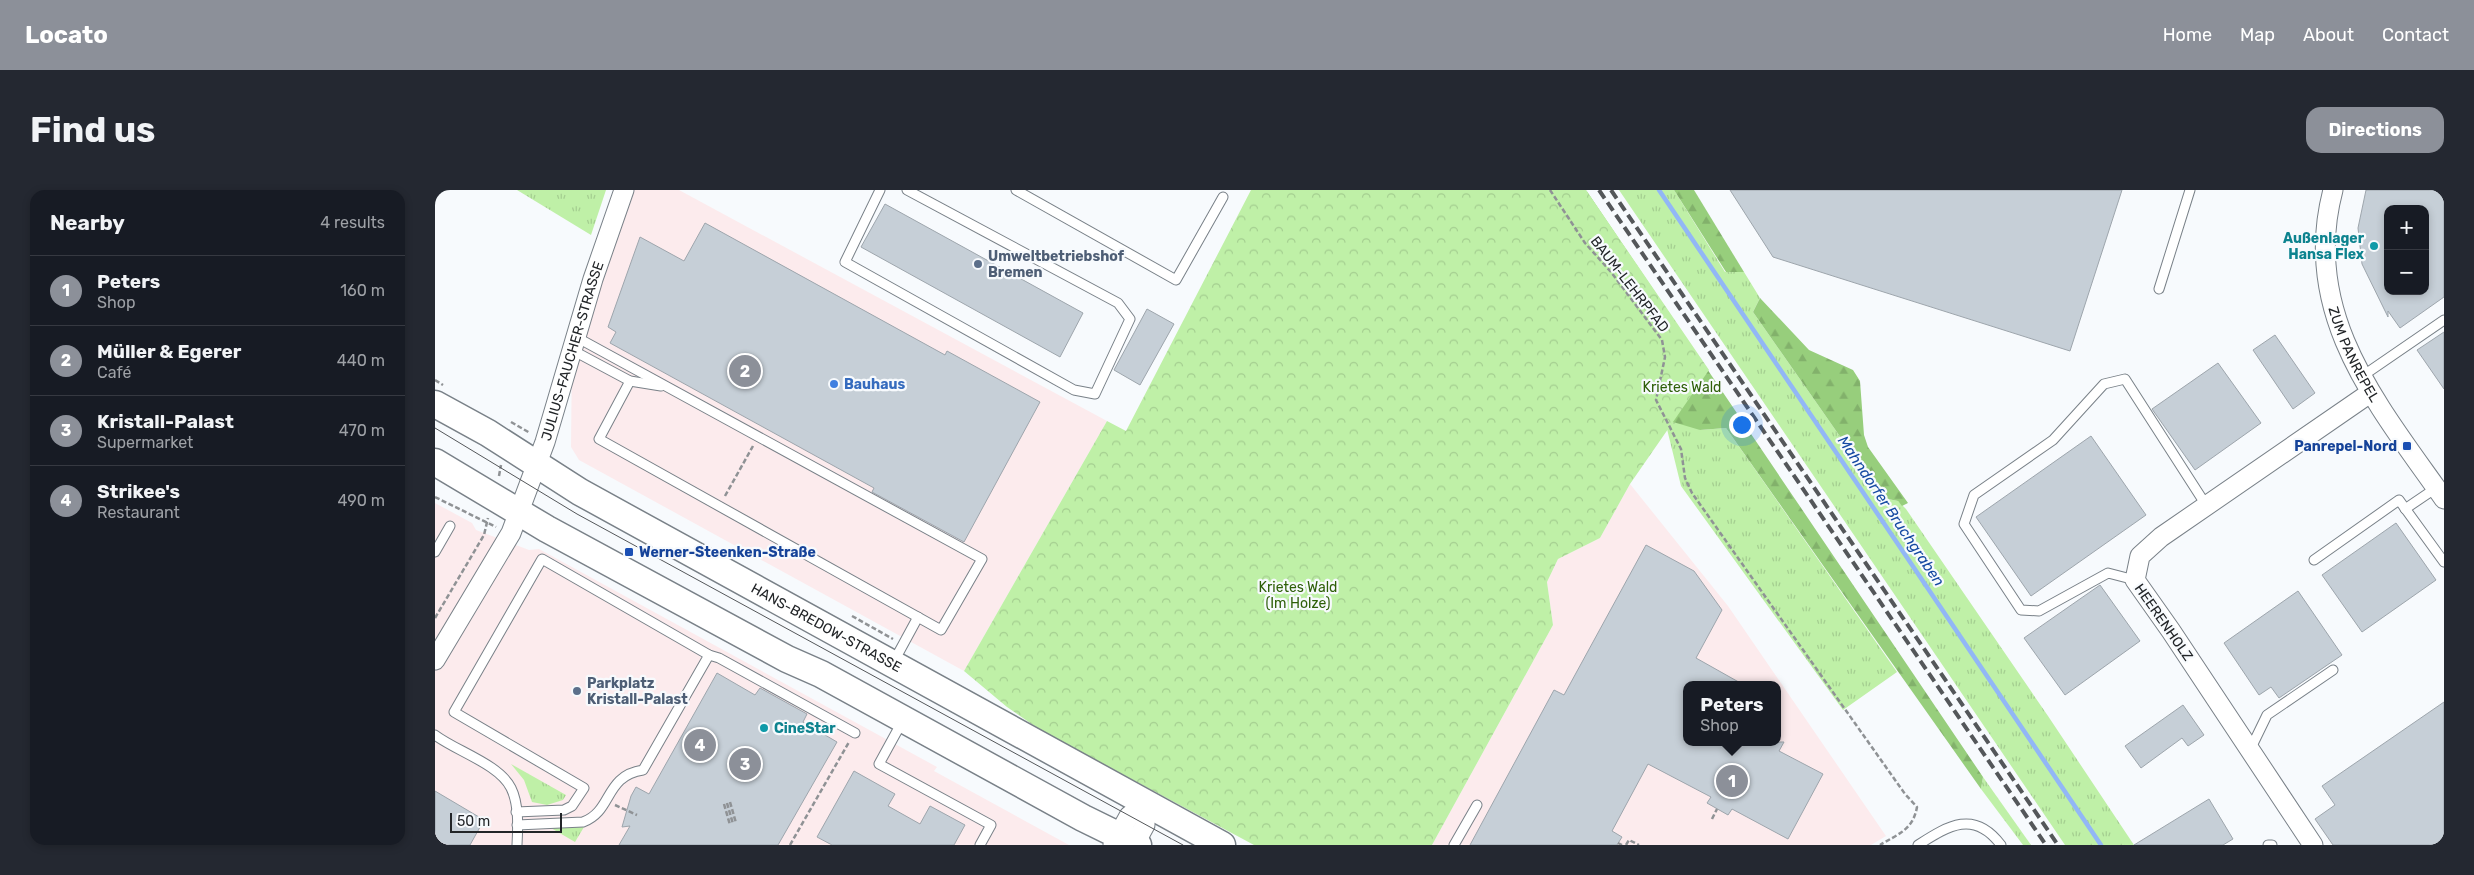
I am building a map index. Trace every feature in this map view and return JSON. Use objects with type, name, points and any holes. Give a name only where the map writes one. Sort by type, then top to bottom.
[{"type":"main road","name":"HANS-BREDOW-STRASSE","points":[[435,404],[510,433],[537,464],[589,496],[1222,845]]},
{"type":"main road","points":[[435,462],[494,496],[515,523],[903,719],[1128,843]]},
{"type":"street","name":"JULIUS-FAUCHER-STRASSE","points":[[515,523],[537,464],[593,279],[624,190]]},
{"type":"street","name":"ZUM PANREPEL","points":[[2333,190],[2328,210],[2326,257],[2331,298],[2340,330],[2365,385],[2440,493]]},
{"type":"street","name":"HEERENHOLZ","points":[[2313,845],[2135,580],[2140,556],[2161,537],[2365,385]]},
{"type":"street","points":[[436,655],[515,523]]},
{"type":"street","points":[[1128,843],[1129,816],[1145,803]]},
{"type":"lane","points":[[880,190],[845,262],[1074,390],[1095,394],[1130,319],[1118,303],[907,190]]},
{"type":"lane","points":[[1016,190],[1176,280],[1223,197]]},
{"type":"lane","points":[[2159,289],[2190,190]]},
{"type":"lane","points":[[2365,385],[2444,320]]},
{"type":"lane","points":[[574,344],[630,381],[669,387]]},
{"type":"lane","points":[[574,344],[669,387],[982,558],[941,630],[599,439],[630,381]]},
{"type":"lane","points":[[2135,580],[2108,573],[2039,611],[2021,610],[1964,524],[1974,495],[2053,440],[2104,384],[2125,379],[2206,505]]},
{"type":"lane","points":[[2405,509],[2440,493]]},
{"type":"lane","points":[[2314,560],[2399,500],[2444,562]]},
{"type":"lane","points":[[435,552],[450,526]]},
{"type":"lane","points":[[516,812],[563,810],[572,806],[584,788],[454,712],[542,559],[709,655],[719,658],[855,733]]},
{"type":"lane","points":[[893,664],[918,617]]},
{"type":"lane","points":[[517,825],[583,822],[591,819],[617,782],[629,772],[643,770],[709,655]]},
{"type":"lane","points":[[2250,750],[2267,715],[2333,670]]},
{"type":"lane","points":[[903,719],[879,764],[991,825],[980,845]]},
{"type":"lane","points":[[435,736],[497,772],[511,788],[516,812],[517,845]]},
{"type":"lane","points":[[1454,845],[1477,805]]},
{"type":"lane","points":[[1918,845],[1947,827],[1964,823],[1991,832],[2001,845]]},
{"type":"path","name":"BAUM-LEHRPFAD","points":[[1550,190],[1585,243],[1611,272],[1662,340],[1665,357],[1656,400],[1681,449],[1685,478],[1692,493],[1905,794],[1917,807],[1911,824],[1880,845]]},
{"type":"path","points":[[435,618],[484,535],[510,433]]},
{"type":"path","points":[[719,506],[759,436]]},
{"type":"path","points":[[435,497],[486,524],[515,523]]},
{"type":"path","points":[[790,845],[855,733]]},
{"type":"path","points":[[606,800],[637,814]]},
{"type":"path","points":[[733,824],[727,803],[733,824]]},
{"type":"path","points":[[1712,819],[1717,809]]},
{"type":"path","points":[[1626,845],[1629,840],[1639,845]]},
{"type":"path","points":[[1618,843],[1622,845]]},
{"type":"shaded area","points":[[624,190],[679,190],[1107,421],[964,671],[579,460],[571,447],[572,350]]},
{"type":"shaded area","points":[[1630,484],[1728,606],[1780,681],[1683,681],[1683,746],[1781,746],[1781,683],[1886,836],[1871,845],[1432,845],[1553,625],[1547,582],[1558,559],[1600,538]]},
{"type":"shaded area","points":[[435,503],[472,523],[476,530],[529,550],[539,549],[937,767],[934,771],[1069,845],[435,845]]},
{"type":"green space","points":[[517,190],[606,190],[591,235]]},
{"type":"green space","name":"Krietes Wald (Im Holze)","points":[[1251,190],[1586,190],[1709,370],[1630,484],[1600,538],[1558,559],[1547,582],[1553,625],[1432,845],[1254,845],[1042,731],[1007,707],[964,671],[1107,421],[1126,431]]},
{"type":"green space","points":[[1532,190],[1700,430],[1726,428],[1897,672],[1843,710],[1681,486],[1667,429]]},
{"type":"green space","name":"Krietes Wald","points":[[1586,190],[1983,777],[1981,789],[1726,428],[1700,430],[1673,422]]},
{"type":"green space","points":[[1619,190],[1674,190],[1725,272],[1744,272],[1760,298],[1753,312],[1883,498],[1898,501],[1906,509],[2134,845],[2065,845]]},
{"type":"green space","points":[[1674,190],[1694,190],[1744,272],[1726,272]]},
{"type":"green space","points":[[1760,298],[1809,350],[1853,370],[1860,381],[1864,435],[1868,447],[1908,503],[1902,506],[1898,501],[1883,498],[1753,312]]},
{"type":"green space","points":[[511,764],[566,795],[563,800],[547,805],[532,802],[524,780]]},
{"type":"green space","points":[[1983,777],[2031,845],[2023,845],[1981,789]]},
{"type":"green space","points":[[584,827],[575,842],[551,828]]},
{"type":"building","points":[[1730,190],[2122,190],[2070,351],[1773,257]]},
{"type":"building","name":"Außenlager Hansa Flex","points":[[2366,190],[2444,190],[2444,297],[2400,328],[2388,311],[2388,317],[2362,264],[2358,228]]},
{"type":"building","points":[[885,204],[1083,313],[1060,357],[861,247]]},
{"type":"building","points":[[705,223],[945,355],[947,351],[1040,402],[964,542],[872,492],[874,488],[610,343],[616,332],[608,327],[640,237],[684,261]]},
{"type":"building","points":[[1147,309],[1174,324],[1140,385],[1114,370]]},
{"type":"building","points":[[2444,332],[2444,389],[2417,350]]},
{"type":"building","points":[[2275,335],[2315,393],[2293,409],[2253,350]]},
{"type":"building","points":[[2218,363],[2261,423],[2195,470],[2152,409]]},
{"type":"building","points":[[2091,436],[2146,515],[2031,596],[1976,517]]},
{"type":"building","points":[[2396,523],[2436,580],[2362,632],[2322,575]]},
{"type":"building","points":[[1646,545],[1694,571],[1722,610],[1696,658],[1737,681],[1683,681],[1683,746],[1781,746],[1781,742],[1784,742],[1779,751],[1823,774],[1788,839],[1732,809],[1728,815],[1707,803],[1711,797],[1648,764],[1612,831],[1622,837],[1617,845],[1470,845],[1554,690],[1564,695]]},
{"type":"building","points":[[2100,585],[2140,641],[2065,695],[2024,638]]},
{"type":"building","points":[[2298,591],[2342,655],[2279,698],[2271,687],[2259,695],[2224,643]]},
{"type":"building","points":[[717,673],[755,695],[760,688],[807,714],[803,722],[837,742],[778,845],[619,845],[630,826],[622,827],[631,796],[636,787],[649,794]]},
{"type":"building","points":[[2444,702],[2444,845],[2333,845],[2315,819],[2335,805],[2322,786]]},
{"type":"building","points":[[2183,705],[2204,735],[2188,746],[2182,738],[2141,768],[2125,746]]},
{"type":"building","points":[[854,771],[895,794],[888,806],[920,824],[930,806],[965,825],[954,845],[832,845],[817,837]]},
{"type":"building","points":[[435,791],[484,820],[470,845],[435,845]]},
{"type":"building","points":[[2209,799],[2233,839],[2223,845],[2134,845]]},
{"type":"waterway","name":"Mahndorfer Bruchgraben","points":[[1659,190],[2101,845]]},
{"type":"tram line","points":[[435,428],[577,514],[1183,845]]},
{"type":"railway","points":[[1599,190],[2046,845]]},
{"type":"railway","points":[[1611,190],[2058,845]]},
{"type":"place","name":"Außenlager Hansa Flex","points":[[2374,246]]},
{"type":"place","name":"Umweltbetriebshof Bremen","points":[[978,264]]},
{"type":"place","name":"Müller & Egerer","points":[[745,371]]},
{"type":"place","name":"Bauhaus","points":[[834,384]]},
{"type":"place","name":"Panrepel-Nord","points":[[2407,446]]},
{"type":"place","name":"Werner-Steenken-Straße","points":[[629,552]]},
{"type":"place","name":"Parkplatz Kristall-Palast","points":[[577,691]]},
{"type":"place","name":"CineStar","points":[[764,728]]},
{"type":"place","name":"Strikee's","points":[[700,745]]},
{"type":"place","name":"Kristall-Palast","points":[[745,764]]},
{"type":"place","name":"Peters","points":[[1732,781]]}]
